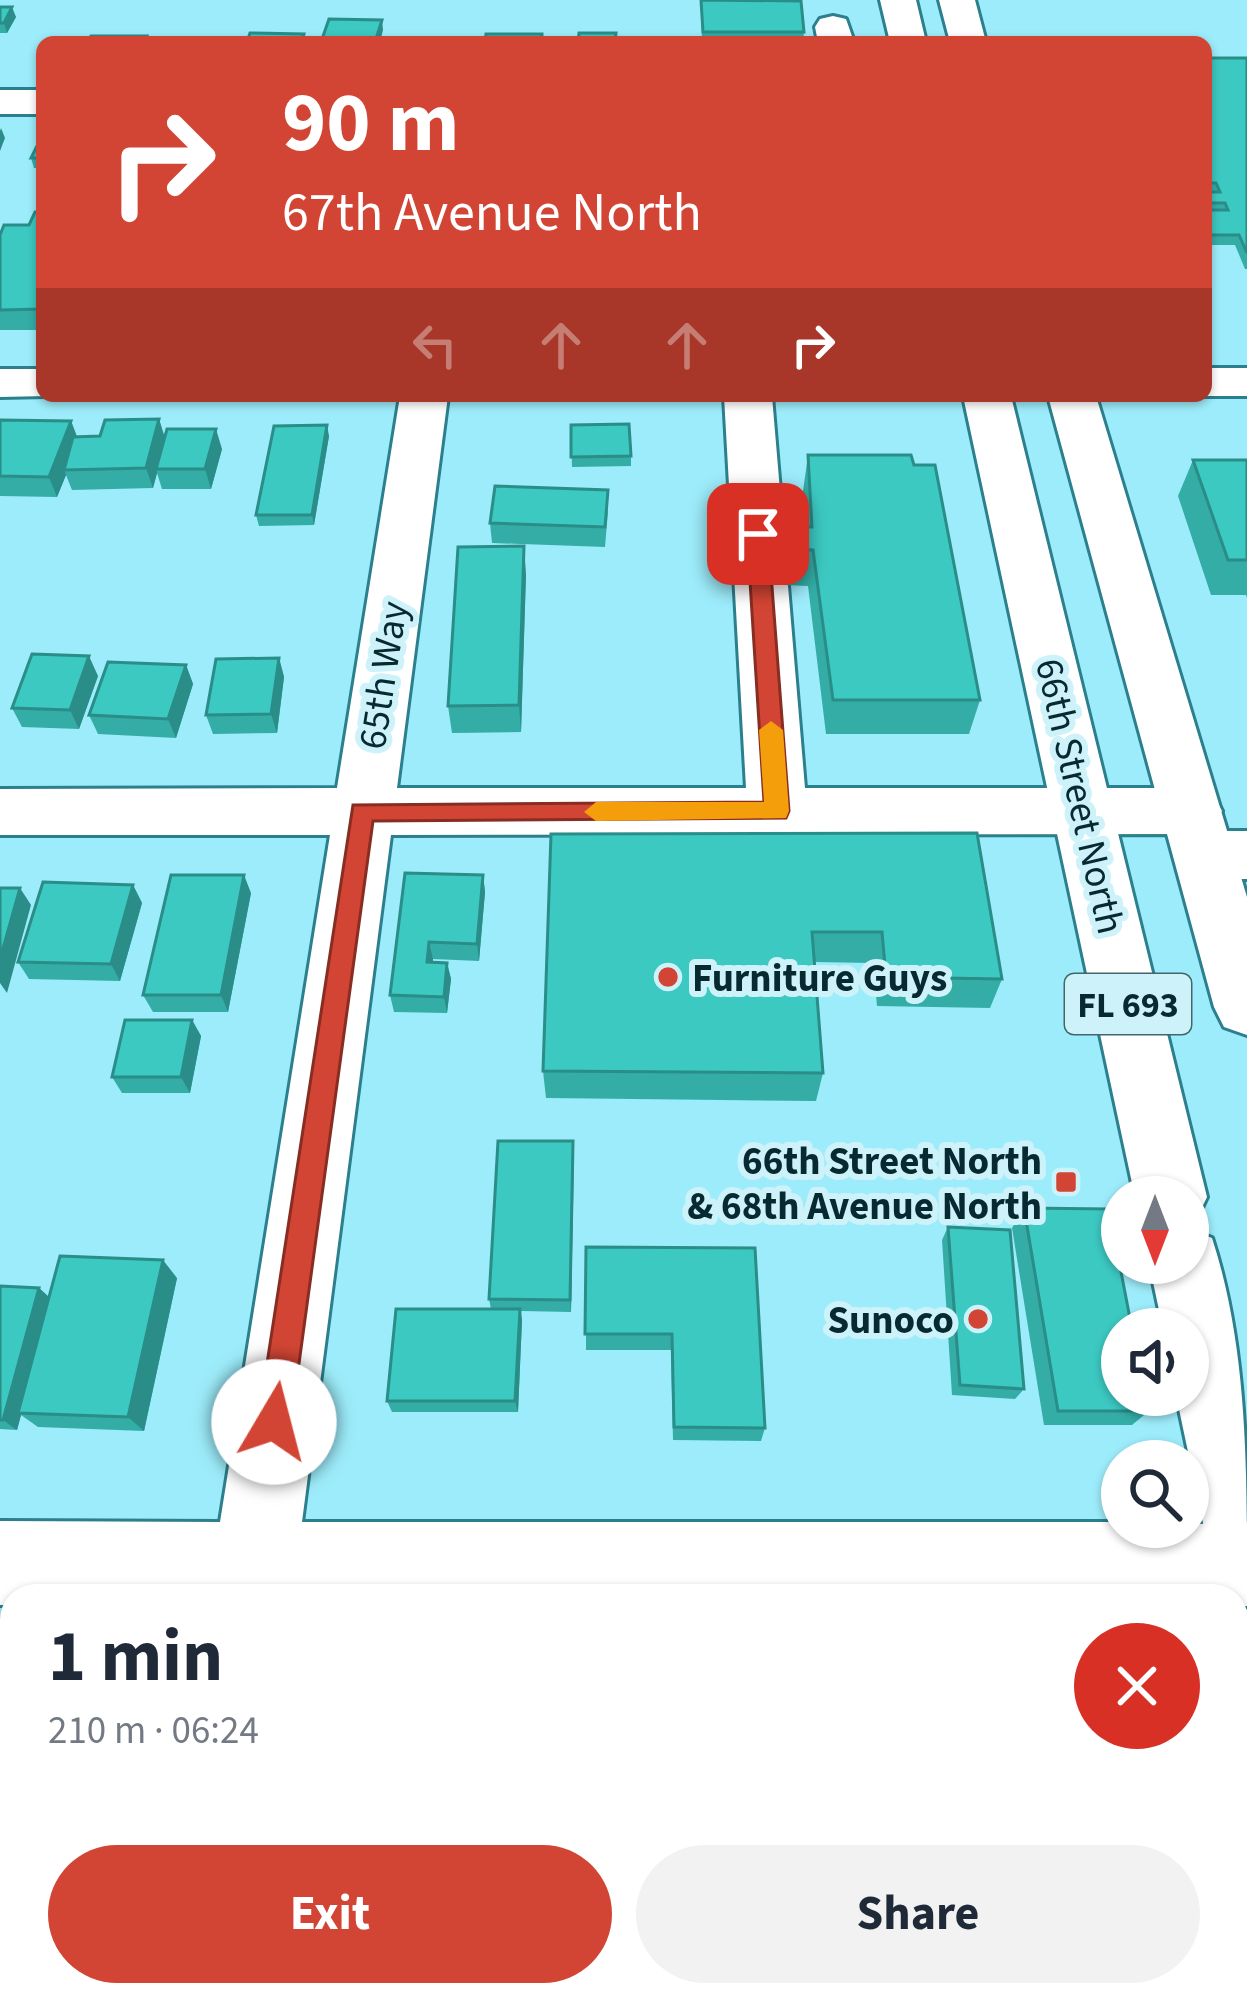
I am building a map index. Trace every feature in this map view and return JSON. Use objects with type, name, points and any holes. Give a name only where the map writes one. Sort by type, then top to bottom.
[{"type":"street","points":[[898,0],[907,36]]},
{"type":"street","points":[[957,0],[966,36]]},
{"type":"street","points":[[0,102],[36,102]]},
{"type":"street","points":[[1212,382],[1247,382]]},
{"type":"street","points":[[0,383],[36,383]]},
{"type":"street","name":"65th Way","points":[[252,1580],[423,402]]},
{"type":"street","points":[[748,402],[777,811]]},
{"type":"street","name":"66th Street North","points":[[988,402],[1167,1176]]},
{"type":"street","name":"FL 693","points":[[1074,402],[1214,840],[1247,1006]]},
{"type":"street","points":[[0,812],[1085,811],[1214,840]]},
{"type":"street","points":[[1191,1284],[1247,1537]]},
{"type":"street","points":[[0,1563],[252,1580],[1247,1564]]},
{"type":"building","points":[[701,0],[801,1],[804,32],[703,32]]},
{"type":"building","points":[[0,7],[12,7],[4,23],[0,23]]},
{"type":"building","points":[[329,19],[382,20],[377,36],[323,36]]},
{"type":"building","points":[[250,33],[304,34],[304,36]]},
{"type":"building","points":[[579,33],[616,33],[616,36]]},
{"type":"building","points":[[486,34],[542,34],[542,36]]},
{"type":"building","points":[[1212,58],[1247,58],[1247,253],[1239,235],[1212,235],[1212,210],[1228,210],[1225,203],[1212,203],[1212,192],[1220,192],[1212,183]]},
{"type":"building","points":[[36,212],[36,309],[0,310],[0,235],[4,225],[29,225]]},
{"type":"building","points":[[159,419],[146,468],[64,470],[73,437],[100,436],[105,420]]},
{"type":"building","points":[[0,420],[71,421],[49,477],[0,476]]},
{"type":"building","points":[[629,424],[631,456],[571,457],[571,425]]},
{"type":"building","points":[[327,425],[312,515],[256,515],[274,426]]},
{"type":"building","points":[[167,429],[216,429],[205,469],[156,469]]},
{"type":"building","points":[[808,455],[911,455],[914,465],[935,465],[980,700],[833,700],[813,550],[789,549],[787,527],[812,527]]},
{"type":"building","points":[[1193,460],[1247,460],[1247,560],[1228,560]]},
{"type":"building","points":[[495,486],[608,490],[605,527],[490,523]]},
{"type":"building","points":[[524,546],[519,705],[448,706],[458,547]]},
{"type":"building","points":[[32,654],[89,656],[70,710],[12,708]]},
{"type":"building","points":[[279,658],[271,714],[206,715],[216,659]]},
{"type":"building","points":[[108,662],[186,665],[168,719],[89,715]]},
{"type":"building","points":[[977,833],[1002,979],[886,977],[882,932],[812,932],[823,1073],[543,1071],[551,834]]},
{"type":"building","points":[[405,873],[483,875],[477,944],[429,942],[427,962],[447,963],[444,997],[390,995]]},
{"type":"building","points":[[171,875],[244,875],[221,995],[143,995]]},
{"type":"building","points":[[43,882],[133,885],[111,964],[18,962]]},
{"type":"building","points":[[0,888],[20,888],[0,959]]},
{"type":"building","points":[[125,1020],[192,1020],[181,1077],[112,1077]]},
{"type":"building","points":[[498,1141],[573,1141],[570,1300],[489,1299]]},
{"type":"building","points":[[1024,1208],[1101,1209],[1101,1284],[1123,1284],[1128,1308],[1101,1308],[1101,1411],[1058,1411]]},
{"type":"building","name":"Sunoco","points":[[948,1227],[1010,1230],[1024,1389],[960,1385]]},
{"type":"building","points":[[586,1247],[755,1248],[765,1428],[674,1427],[672,1334],[585,1334]]},
{"type":"building","points":[[60,1256],[163,1260],[128,1417],[18,1413]]},
{"type":"building","points":[[0,1286],[39,1288],[3,1420],[0,1420]]},
{"type":"building","points":[[396,1309],[520,1309],[515,1401],[387,1401]]},
{"type":"slow traffic","points":[[596,812],[777,811],[771,730]]},
{"type":"place","name":"Furniture Guys","points":[[668,977]]},
{"type":"place","name":"66th Street North & 68th Avenue North","points":[[1066,1182]]},
{"type":"place","name":"Sunoco","points":[[978,1319]]},
{"type":"route","points":[[274,1422],[362,812],[777,811],[758,534]]}]
